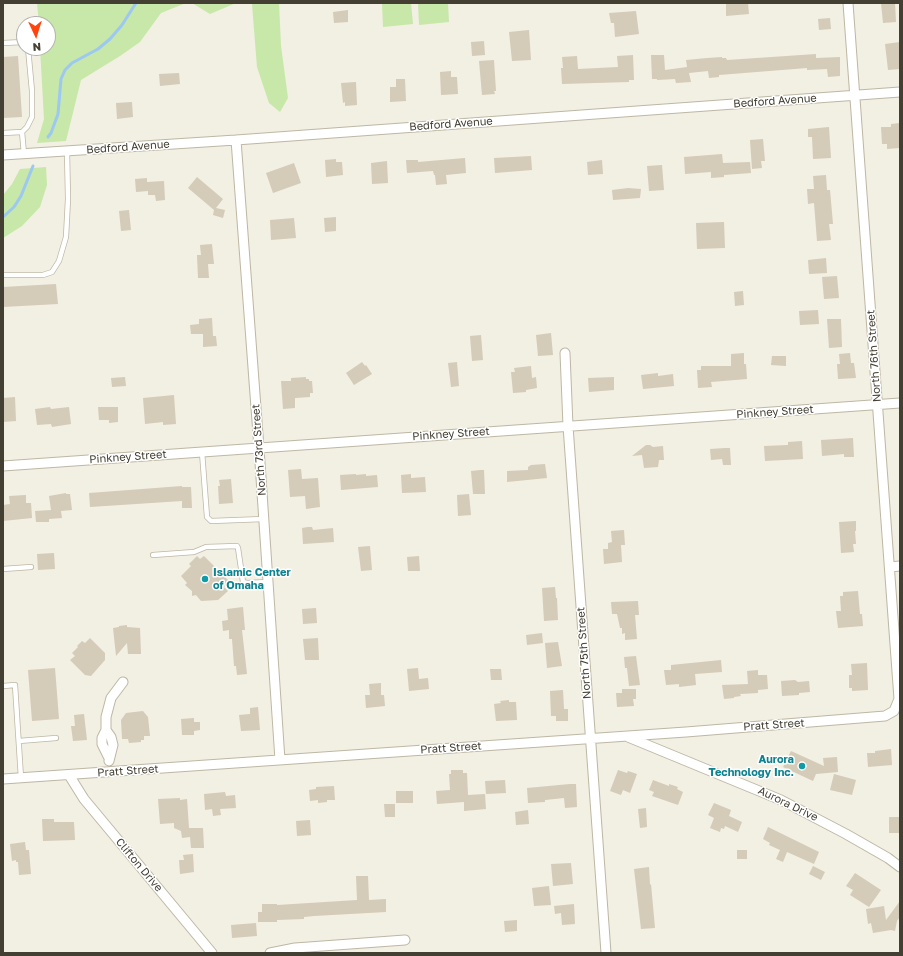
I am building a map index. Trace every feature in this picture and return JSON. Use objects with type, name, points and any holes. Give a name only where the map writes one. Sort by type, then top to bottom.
[{"type":"street","name":"North 76th Street","points":[[848,3],[899,699],[896,708]]},
{"type":"street","name":"Bedford Avenue","points":[[3,155],[236,140],[900,92]]},
{"type":"street","name":"North 73rd Street","points":[[236,140],[280,760]]},
{"type":"street","name":"North 75th Street","points":[[565,353],[568,426],[606,953]]},
{"type":"street","name":"Pinkney Street","points":[[3,466],[900,403]]},
{"type":"street","points":[[890,567],[900,566]]},
{"type":"street","points":[[108,772],[112,745],[111,737],[106,730],[106,717],[111,698],[123,682]]},
{"type":"street","name":"Pratt Street","points":[[3,779],[625,736],[885,716],[891,714],[896,708]]},
{"type":"street","name":"Aurora Drive","points":[[625,736],[780,800],[846,834],[888,858],[900,867]]},
{"type":"street","name":"Clifton Drive","points":[[69,775],[84,799],[212,953]]},
{"type":"street","points":[[270,953],[295,948],[405,940]]},
{"type":"lane","points":[[3,43],[16,42]]},
{"type":"lane","points":[[3,133],[22,132],[27,127],[32,117],[32,91],[29,56]]},
{"type":"lane","points":[[22,132],[24,154]]},
{"type":"lane","points":[[3,275],[43,275],[52,272],[59,261],[66,237],[68,199],[67,151]]},
{"type":"lane","points":[[202,452],[207,517],[211,521],[264,518]]},
{"type":"lane","points":[[153,555],[194,552],[206,547],[237,546],[243,582],[268,582]]},
{"type":"lane","points":[[3,569],[31,566]]},
{"type":"lane","points":[[3,686],[15,685],[21,778]]},
{"type":"lane","points":[[19,741],[56,738]]},
{"type":"green space","points":[[37,3],[186,3],[161,13],[140,42],[81,80],[66,141],[37,143],[44,119],[40,56],[56,56],[56,16],[38,16]]},
{"type":"green space","points":[[192,3],[236,3],[210,14]]},
{"type":"green space","points":[[251,3],[279,3],[281,46],[288,98],[280,112],[269,103],[257,67]]},
{"type":"green space","points":[[382,3],[411,3],[413,24],[383,27]]},
{"type":"green space","points":[[418,3],[448,3],[449,22],[419,25]]},
{"type":"green space","points":[[46,167],[47,185],[40,207],[22,226],[3,238],[3,195],[12,184],[20,169]]},
{"type":"building","points":[[726,3],[748,3],[749,14],[726,16]]},
{"type":"building","points":[[881,3],[895,3],[896,22],[883,23]]},
{"type":"building","points":[[348,10],[348,22],[334,23],[333,12]]},
{"type":"building","points":[[636,11],[639,34],[615,37],[614,23],[611,23],[609,13]]},
{"type":"building","points":[[830,18],[831,29],[819,30],[818,19]]},
{"type":"building","points":[[529,30],[531,60],[512,61],[509,32]]},
{"type":"building","points":[[484,41],[485,55],[472,56],[471,42]]},
{"type":"building","points":[[900,42],[900,69],[888,70],[885,44]]},
{"type":"building","points":[[816,54],[816,58],[840,57],[840,76],[828,77],[827,69],[807,70],[807,68],[719,75],[719,77],[709,78],[708,71],[689,73],[691,82],[676,83],[675,79],[652,79],[651,55],[664,55],[665,70],[687,67],[686,60],[722,57],[726,58],[727,60]]},
{"type":"building","points":[[633,55],[634,80],[629,80],[629,82],[562,84],[562,57],[577,56],[578,69],[618,67],[617,56]]},
{"type":"building","points":[[18,56],[22,117],[3,118],[3,57]]},
{"type":"building","points":[[494,60],[495,94],[482,95],[479,61]]},
{"type":"building","points":[[451,71],[451,77],[457,77],[458,94],[441,95],[440,72]]},
{"type":"building","points":[[179,73],[180,84],[160,86],[159,74]]},
{"type":"building","points":[[396,79],[405,79],[406,101],[390,102],[390,87],[396,87]]},
{"type":"building","points":[[356,82],[357,105],[345,106],[345,102],[343,103],[341,83]]},
{"type":"building","points":[[132,102],[133,117],[117,119],[116,103]]},
{"type":"building","points":[[900,123],[900,148],[887,149],[887,144],[882,144],[881,127],[891,127],[891,124]]},
{"type":"building","points":[[829,127],[831,158],[813,159],[812,137],[808,137],[808,129]]},
{"type":"building","points":[[763,139],[765,161],[761,161],[762,168],[752,169],[750,140]]},
{"type":"building","points":[[722,154],[723,163],[750,162],[751,173],[724,175],[724,177],[711,178],[711,172],[685,174],[684,157]]},
{"type":"building","points":[[531,156],[532,170],[495,173],[494,158]]},
{"type":"building","points":[[465,158],[466,173],[446,175],[447,184],[436,185],[433,171],[407,173],[406,160],[418,160],[418,162]]},
{"type":"building","points":[[336,159],[336,162],[342,162],[343,175],[326,177],[325,160]]},
{"type":"building","points":[[602,160],[603,174],[588,175],[587,162]]},
{"type":"building","points":[[387,161],[388,183],[372,184],[371,163]]},
{"type":"building","points":[[294,163],[301,183],[273,193],[266,173]]},
{"type":"building","points":[[662,165],[664,190],[649,191],[647,166]]},
{"type":"building","points":[[826,175],[827,190],[830,190],[833,224],[829,224],[831,240],[817,241],[814,203],[808,204],[807,189],[814,189],[813,176]]},
{"type":"building","points":[[197,177],[223,199],[216,208],[225,210],[223,218],[213,215],[214,210],[188,188]]},
{"type":"building","points":[[147,178],[147,182],[164,181],[165,200],[156,201],[155,195],[148,195],[148,191],[136,192],[135,179]]},
{"type":"building","points":[[628,188],[641,189],[640,198],[613,200],[612,190]]},
{"type":"building","points":[[129,210],[131,230],[121,231],[119,211]]},
{"type":"building","points":[[336,217],[336,231],[325,232],[324,218]]},
{"type":"building","points":[[294,218],[296,238],[271,240],[270,220]]},
{"type":"building","points":[[724,222],[725,248],[697,249],[696,223]]},
{"type":"building","points":[[212,244],[214,264],[208,264],[209,278],[198,278],[197,255],[201,255],[200,245]]},
{"type":"building","points":[[826,258],[827,273],[809,274],[808,260]]},
{"type":"building","points":[[837,276],[839,298],[824,299],[822,277]]},
{"type":"building","points":[[56,284],[58,304],[3,307],[3,287]]},
{"type":"building","points":[[743,291],[744,305],[735,306],[734,292]]},
{"type":"building","points":[[818,310],[819,324],[800,325],[799,311]]},
{"type":"building","points":[[212,318],[213,336],[216,336],[217,346],[203,347],[203,334],[191,334],[190,325],[199,324],[199,319]]},
{"type":"building","points":[[827,319],[841,319],[842,347],[829,348]]},
{"type":"building","points":[[551,333],[553,355],[538,356],[536,335]]},
{"type":"building","points":[[481,335],[483,360],[472,361],[470,336]]},
{"type":"building","points":[[744,353],[744,364],[746,364],[747,379],[711,382],[712,387],[698,388],[697,370],[701,370],[701,366],[731,366],[731,354]]},
{"type":"building","points":[[850,353],[851,363],[854,363],[856,378],[838,379],[837,364],[840,364],[839,354]]},
{"type":"building","points":[[772,356],[786,356],[786,366],[771,365]]},
{"type":"building","points":[[362,362],[372,374],[354,385],[346,373]]},
{"type":"building","points":[[457,362],[459,386],[451,387],[448,363]]},
{"type":"building","points":[[531,366],[532,378],[536,377],[537,388],[526,390],[526,392],[513,393],[511,372],[515,372],[514,368]]},
{"type":"building","points":[[658,373],[658,376],[673,374],[674,386],[643,389],[641,375]]},
{"type":"building","points":[[125,377],[126,386],[112,387],[111,378]]},
{"type":"building","points":[[306,377],[309,381],[312,381],[313,393],[310,393],[310,397],[295,398],[295,408],[283,409],[281,381],[291,381],[291,378]]},
{"type":"building","points":[[614,377],[614,390],[589,392],[588,378]]},
{"type":"building","points":[[174,395],[176,424],[163,425],[163,422],[145,424],[143,398]]},
{"type":"building","points":[[15,397],[16,421],[3,422],[3,398]]},
{"type":"building","points":[[50,407],[51,409],[69,407],[71,424],[52,427],[51,424],[37,425],[35,409]]},
{"type":"building","points":[[98,407],[118,407],[118,422],[109,423],[109,420],[99,420]]},
{"type":"building","points":[[853,438],[854,457],[844,457],[844,454],[822,456],[821,440]]},
{"type":"building","points":[[802,441],[803,459],[765,461],[764,446],[788,445],[788,442]]},
{"type":"building","points":[[646,445],[653,447],[663,446],[664,460],[659,460],[658,467],[644,468],[642,455],[632,456]]},
{"type":"building","points":[[730,448],[731,465],[723,465],[722,459],[711,460],[710,449]]},
{"type":"building","points":[[545,464],[547,478],[507,482],[507,471],[528,470],[528,467],[531,465]]},
{"type":"building","points":[[301,469],[302,479],[318,478],[320,507],[306,509],[305,496],[290,497],[288,470]]},
{"type":"building","points":[[484,470],[485,494],[473,494],[471,471]]},
{"type":"building","points":[[366,474],[366,476],[377,475],[378,487],[341,490],[340,475]]},
{"type":"building","points":[[411,474],[411,478],[425,477],[426,492],[402,493],[401,475]]},
{"type":"building","points":[[231,479],[233,503],[219,504],[219,480]]},
{"type":"building","points":[[182,486],[191,487],[192,508],[182,508],[182,501],[90,507],[89,493]]},
{"type":"building","points":[[66,493],[70,494],[72,510],[61,511],[62,518],[49,519],[49,522],[36,522],[35,511],[51,510],[49,496]]},
{"type":"building","points":[[469,494],[471,515],[458,516],[457,495]]},
{"type":"building","points":[[26,495],[26,503],[31,503],[32,518],[3,521],[3,505],[10,504],[9,496]]},
{"type":"building","points":[[856,521],[856,544],[853,544],[854,552],[841,553],[839,522]]},
{"type":"building","points":[[312,527],[313,530],[333,528],[334,542],[303,544],[302,528]]},
{"type":"building","points":[[624,530],[625,545],[621,545],[622,562],[604,564],[603,549],[608,549],[608,543],[612,542],[611,531]]},
{"type":"building","points":[[370,546],[372,570],[361,571],[358,547]]},
{"type":"building","points":[[54,553],[55,569],[38,570],[37,554]]},
{"type":"building","name":"Islamic Center of Omaha","points":[[197,556],[200,559],[204,556],[229,581],[224,587],[228,591],[218,600],[201,601],[196,595],[192,596],[192,591],[185,585],[187,583],[181,576],[191,566],[189,564]]},
{"type":"building","points":[[419,556],[420,571],[408,571],[407,557]]},
{"type":"building","points":[[555,587],[558,620],[544,621],[542,588]]},
{"type":"building","points":[[858,591],[860,614],[862,614],[863,626],[838,628],[836,611],[841,611],[840,596],[843,596],[843,592]]},
{"type":"building","points":[[638,601],[639,615],[635,615],[637,639],[625,640],[625,633],[622,634],[622,628],[620,628],[617,614],[612,614],[611,602]]},
{"type":"building","points":[[243,607],[245,630],[242,630],[247,674],[237,675],[236,666],[234,666],[232,639],[229,639],[229,630],[223,631],[222,621],[228,620],[227,609]]},
{"type":"building","points":[[316,608],[317,623],[303,624],[302,609]]},
{"type":"building","points":[[127,625],[127,627],[140,628],[141,654],[128,654],[127,643],[116,656],[113,628]]},
{"type":"building","points":[[542,633],[543,643],[527,645],[526,635]]},
{"type":"building","points":[[90,638],[105,653],[105,660],[91,676],[85,675],[70,660],[75,656],[72,653],[78,647],[77,646],[82,641],[85,643]]},
{"type":"building","points":[[318,638],[319,660],[305,660],[303,639]]},
{"type":"building","points":[[558,642],[562,666],[547,668],[545,643]]},
{"type":"building","points":[[636,656],[640,685],[629,686],[624,657]]},
{"type":"building","points":[[721,660],[722,672],[695,674],[696,685],[679,687],[679,684],[666,685],[664,670],[671,670],[671,665]]},
{"type":"building","points":[[867,663],[868,690],[852,691],[852,688],[849,688],[849,675],[852,675],[851,664]]},
{"type":"building","points":[[55,668],[59,719],[32,721],[28,670]]},
{"type":"building","points":[[418,668],[419,679],[428,678],[429,689],[409,691],[407,669]]},
{"type":"building","points":[[490,669],[501,669],[502,680],[491,680]]},
{"type":"building","points":[[758,670],[758,675],[767,675],[768,689],[758,690],[758,693],[740,694],[741,696],[724,699],[722,685],[748,684],[747,671]]},
{"type":"building","points":[[795,680],[798,682],[809,681],[810,692],[799,693],[799,695],[782,696],[781,681]]},
{"type":"building","points":[[381,683],[381,695],[384,695],[385,706],[366,708],[365,695],[370,695],[369,684]]},
{"type":"building","points":[[622,689],[636,689],[636,699],[633,699],[634,706],[617,707],[616,693],[622,693]]},
{"type":"building","points":[[563,690],[564,709],[568,709],[568,721],[556,721],[556,716],[551,716],[550,691]]},
{"type":"building","points":[[509,700],[509,702],[516,702],[517,720],[496,721],[494,704],[501,703],[500,701]]},
{"type":"building","points":[[258,707],[260,730],[241,731],[239,715],[250,714],[250,708]]},
{"type":"building","points":[[143,711],[148,717],[150,736],[144,736],[144,740],[141,740],[141,742],[129,743],[128,739],[122,739],[121,720],[126,713]]},
{"type":"building","points":[[84,714],[87,740],[73,741],[71,726],[75,726],[74,715]]},
{"type":"building","points":[[194,718],[194,722],[200,722],[200,730],[194,731],[194,735],[182,735],[181,719]]},
{"type":"building","points":[[891,749],[892,765],[868,767],[867,753],[875,753],[875,751]]},
{"type":"building","name":"Aurora Technology Inc.","points":[[791,751],[824,766],[823,758],[837,757],[838,772],[816,774],[813,781],[783,767]]},
{"type":"building","points":[[451,770],[463,770],[463,773],[467,773],[468,795],[485,794],[486,809],[464,811],[464,802],[437,804],[436,791],[450,790],[449,774],[451,774]]},
{"type":"building","points":[[618,770],[637,774],[630,793],[623,790],[621,795],[610,791]]},
{"type":"building","points":[[834,774],[856,780],[852,795],[830,790]]},
{"type":"building","points":[[505,780],[506,793],[486,794],[485,781]]},
{"type":"building","points":[[653,780],[669,786],[669,784],[678,787],[677,789],[683,792],[678,805],[652,796],[654,792],[649,790]]},
{"type":"building","points":[[576,784],[577,807],[565,808],[564,798],[545,800],[545,802],[528,803],[527,788]]},
{"type":"building","points":[[334,786],[335,800],[327,800],[327,802],[318,803],[318,800],[310,801],[309,790],[316,789],[316,787]]},
{"type":"building","points":[[396,791],[413,791],[413,803],[396,803]]},
{"type":"building","points":[[225,792],[226,796],[235,795],[236,808],[220,809],[221,815],[213,816],[212,809],[205,810],[204,794]]},
{"type":"building","points":[[180,798],[180,800],[187,799],[189,828],[203,828],[204,848],[191,848],[190,837],[182,838],[181,831],[174,828],[174,823],[160,824],[158,799]]},
{"type":"building","points":[[714,803],[731,810],[729,816],[742,822],[738,832],[725,826],[724,829],[721,828],[720,832],[710,828],[714,818],[708,815]]},
{"type":"building","points":[[384,804],[395,804],[395,817],[385,817]]},
{"type":"building","points":[[646,808],[647,827],[640,828],[638,809]]},
{"type":"building","points":[[528,810],[529,824],[516,825],[515,812]]},
{"type":"building","points":[[889,817],[900,817],[900,833],[889,833]]},
{"type":"building","points":[[42,819],[54,819],[54,822],[74,822],[75,840],[43,841]]},
{"type":"building","points":[[310,820],[311,835],[297,836],[296,821]]},
{"type":"building","points":[[768,827],[819,852],[814,864],[787,852],[783,862],[776,859],[780,850],[769,845],[770,843],[763,839]]},
{"type":"building","points":[[25,842],[26,850],[29,850],[31,874],[19,875],[18,862],[16,862],[16,860],[12,861],[10,844]]},
{"type":"building","points":[[737,850],[747,850],[747,859],[737,859]]},
{"type":"building","points":[[193,854],[194,872],[180,874],[179,860],[184,860],[183,855]]},
{"type":"building","points":[[571,863],[573,884],[553,886],[551,864]]},
{"type":"building","points":[[813,866],[825,872],[821,880],[809,874]]},
{"type":"building","points":[[649,867],[655,928],[641,929],[634,869]]},
{"type":"building","points":[[855,873],[881,890],[869,907],[850,895],[853,890],[846,886]]},
{"type":"building","points":[[356,876],[368,876],[369,900],[386,899],[386,912],[314,916],[304,917],[304,919],[277,920],[277,922],[258,922],[258,912],[262,912],[262,904],[277,905],[357,900]]},
{"type":"building","points":[[549,886],[551,905],[534,906],[532,888]]},
{"type":"building","points":[[900,901],[900,917],[897,921],[895,931],[891,930],[873,933],[871,923],[868,924],[866,909],[884,906],[886,920]]},
{"type":"building","points":[[574,904],[575,924],[562,925],[561,913],[555,914],[554,906]]},
{"type":"building","points":[[517,920],[517,931],[505,932],[504,921]]},
{"type":"building","points":[[256,923],[257,936],[232,938],[231,925]]},
{"type":"waterway","points":[[48,137],[58,114],[61,79],[65,70],[72,63],[98,49],[110,39],[122,25],[136,3]]},
{"type":"waterway","points":[[3,217],[14,207],[21,196],[33,166]]},
{"type":"place","name":"Islamic Center of Omaha","points":[[205,579]]},
{"type":"place","name":"Aurora Technology Inc.","points":[[802,766]]}]
